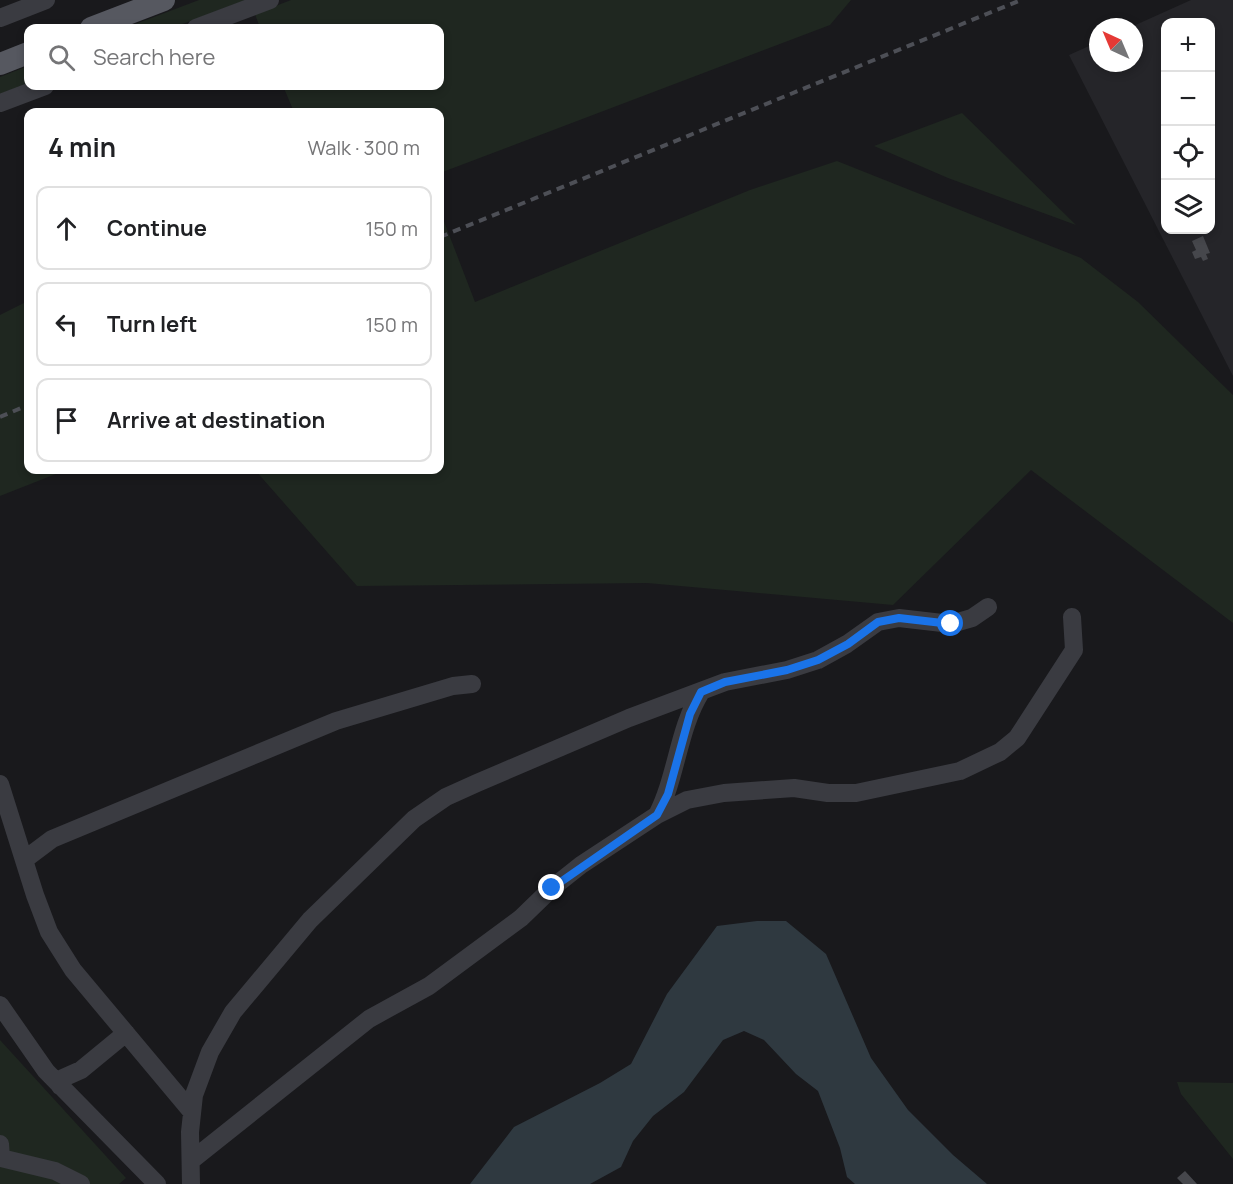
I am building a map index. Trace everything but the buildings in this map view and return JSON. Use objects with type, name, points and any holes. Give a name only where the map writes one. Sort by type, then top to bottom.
[{"type":"main road","points":[[101,24],[164,0]]},
{"type":"main road","points":[[0,64],[24,54]]},
{"type":"street","points":[[1,16],[46,0]]},
{"type":"street","points":[[207,24],[270,0]]},
{"type":"street","points":[[0,103],[34,90]]},
{"type":"street","points":[[191,1184],[191,1111],[210,1052],[233,1012],[310,921],[414,819],[446,797],[629,718],[725,682],[787,670],[818,660],[848,644],[878,622],[899,618],[951,624],[972,618],[988,607]]},
{"type":"street","points":[[192,1160],[369,1019],[429,986],[521,918],[552,888],[581,865],[657,815],[687,800],[724,793],[794,788],[828,793],[856,793],[960,771],[1000,752],[1017,738],[1064,669],[1074,650],[1072,617]]},
{"type":"street","points":[[24,860],[52,838],[336,721],[453,686],[472,684]]},
{"type":"street","points":[[657,815],[668,794],[690,714],[701,692]]},
{"type":"street","points":[[0,784],[49,932],[73,970],[191,1111]]},
{"type":"street","points":[[0,1005],[46,1071],[157,1184]]},
{"type":"street","points":[[60,1086],[63,1078],[81,1070],[126,1034]]},
{"type":"street","points":[[0,1144],[1,1158],[55,1171],[81,1184]]},
{"type":"shaded area","points":[[199,0],[246,0],[183,24],[136,24]]},
{"type":"shaded area","points":[[291,0],[851,0],[830,25],[444,171],[444,108],[292,108],[285,90],[444,90],[444,24],[259,24],[255,14]]},
{"type":"shaded area","points":[[1191,0],[1233,0],[1233,376],[1069,55],[1089,46],[1089,72],[1143,72],[1143,22]]},
{"type":"shaded area","points":[[24,68],[24,85],[0,94],[0,77]]},
{"type":"shaded area","points":[[962,113],[1076,225],[948,178],[874,146]]},
{"type":"shaded area","points":[[837,161],[1081,258],[1138,302],[1233,395],[1233,623],[1031,470],[893,605],[647,583],[357,586],[259,474],[444,474],[444,221],[475,302],[750,190]]},
{"type":"shaded area","points":[[24,303],[24,474],[56,474],[0,496],[0,315]]},
{"type":"shaded area","points":[[757,921],[786,921],[826,954],[871,1058],[908,1110],[953,1155],[987,1184],[855,1184],[847,1177],[840,1148],[818,1091],[796,1074],[764,1040],[744,1031],[723,1040],[684,1092],[653,1116],[633,1141],[621,1167],[590,1184],[470,1184],[514,1127],[600,1083],[631,1064],[667,994],[717,926]]},
{"type":"shaded area","points":[[0,1040],[126,1178],[119,1184],[0,1184]]},
{"type":"shaded area","points":[[1177,1082],[1233,1083],[1233,1159],[1181,1094]]},
{"type":"railway","points":[[444,235],[1021,0]]},
{"type":"railway","points":[[0,417],[24,407]]},
{"type":"route","points":[[552,888],[581,865],[657,815],[668,794],[690,714],[701,692],[725,682],[787,670],[818,660],[848,644],[878,622],[899,618],[951,624]]}]
